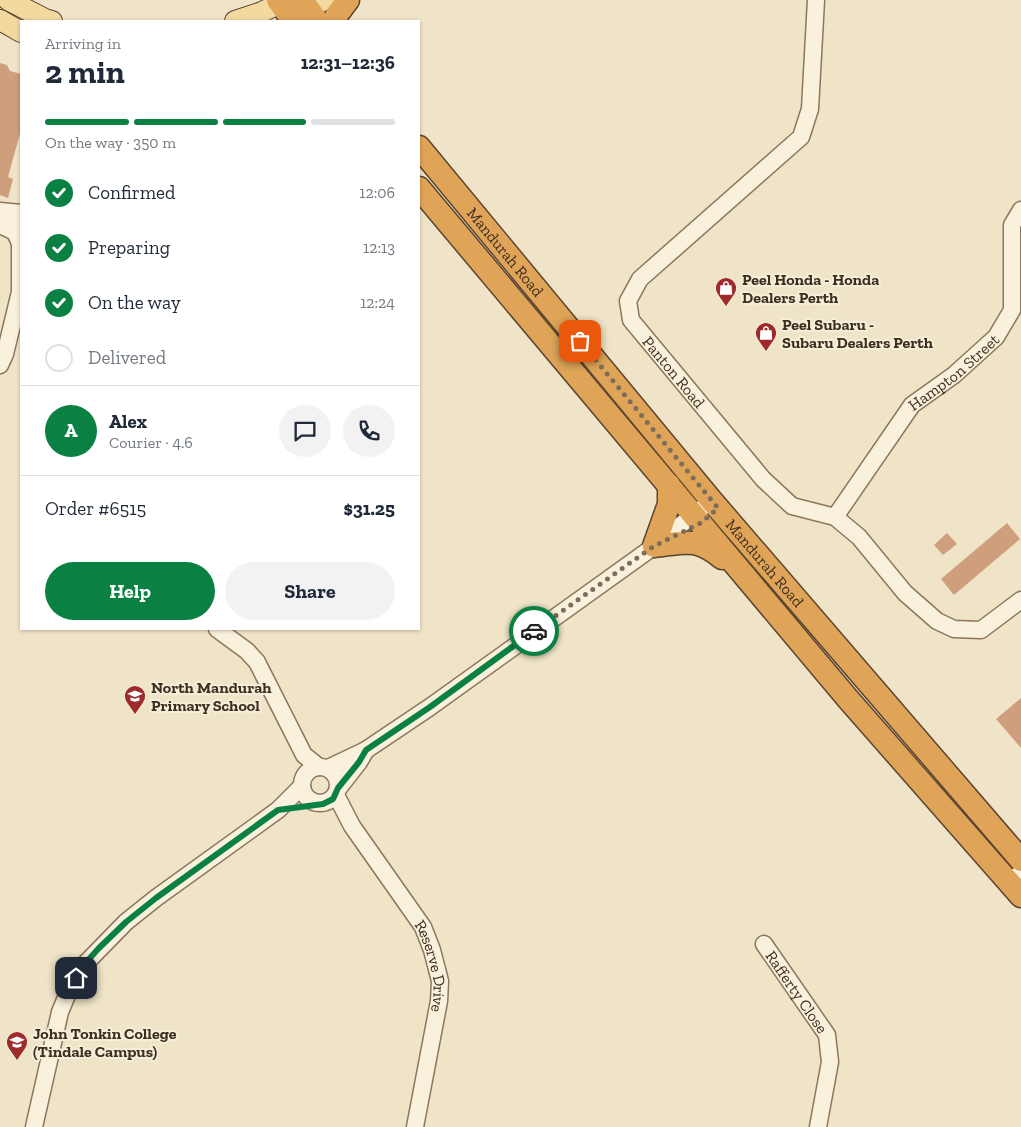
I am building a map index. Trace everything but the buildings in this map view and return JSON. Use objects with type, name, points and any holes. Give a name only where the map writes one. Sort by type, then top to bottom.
[{"type":"highway","points":[[336,20],[336,16],[348,0]]},
{"type":"highway","name":"Mandurah Road","points":[[420,148],[715,504],[1021,860]]},
{"type":"highway","name":"Mandurah Road","points":[[420,189],[848,699],[1018,887]]},
{"type":"highway","points":[[669,485],[669,504],[654,546],[694,542],[709,548],[750,582]]},
{"type":"highway","points":[[978,810],[1021,834]]},
{"type":"main road","points":[[8,0],[46,20]]},
{"type":"main road","points":[[237,20],[262,12],[296,9]]},
{"type":"main road","points":[[0,20],[20,31]]},
{"type":"street","name":"Panton Road","points":[[816,0],[810,108],[802,137],[640,280],[628,301],[631,320],[763,479],[792,506],[835,517],[859,537],[905,593],[937,621],[954,629],[981,630],[1021,600]]},
{"type":"street","name":"Hampton Street","points":[[835,517],[912,405],[954,375],[996,337],[1012,310],[1012,225],[1021,210]]},
{"type":"street","points":[[0,211],[20,213]]},
{"type":"street","points":[[0,365],[5,354],[20,291],[19,239],[16,225],[20,215]]},
{"type":"street","points":[[0,225],[19,239]]},
{"type":"street","points":[[34,1127],[60,1012],[70,988],[81,968],[126,922],[156,898],[278,810],[303,782],[309,770],[323,768],[366,750],[430,707],[654,546],[697,519],[715,504]]},
{"type":"street","points":[[219,630],[247,651],[257,662],[304,755],[337,777],[329,797]]},
{"type":"street","points":[[278,810],[329,797],[359,762],[366,750]]},
{"type":"street","points":[[304,755],[303,782],[306,797],[329,797]]},
{"type":"street","name":"Reserve Drive","points":[[329,797],[352,826],[423,927],[432,950],[440,981],[439,1001],[415,1127]]},
{"type":"street","name":"Rafferty Close","points":[[764,944],[827,1035],[830,1062],[818,1127]]},
{"type":"way so far","points":[[534,631],[654,546],[701,523],[718,508],[580,341]]},
{"type":"place","name":"Peel Honda - Honda Dealers Perth","points":[[726,307]]},
{"type":"place","name":"Peel Subaru - Subaru Dealers Perth","points":[[766,352]]},
{"type":"place","name":"North Mandurah Primary School","points":[[135,715]]},
{"type":"place","name":"John Tonkin College (Tindale Campus)","points":[[17,1061]]},
{"type":"route","points":[[76,978],[81,968],[99,948],[126,922],[156,898],[278,810],[316,803],[323,804],[333,799],[338,788],[366,750],[430,707],[534,631]]}]
